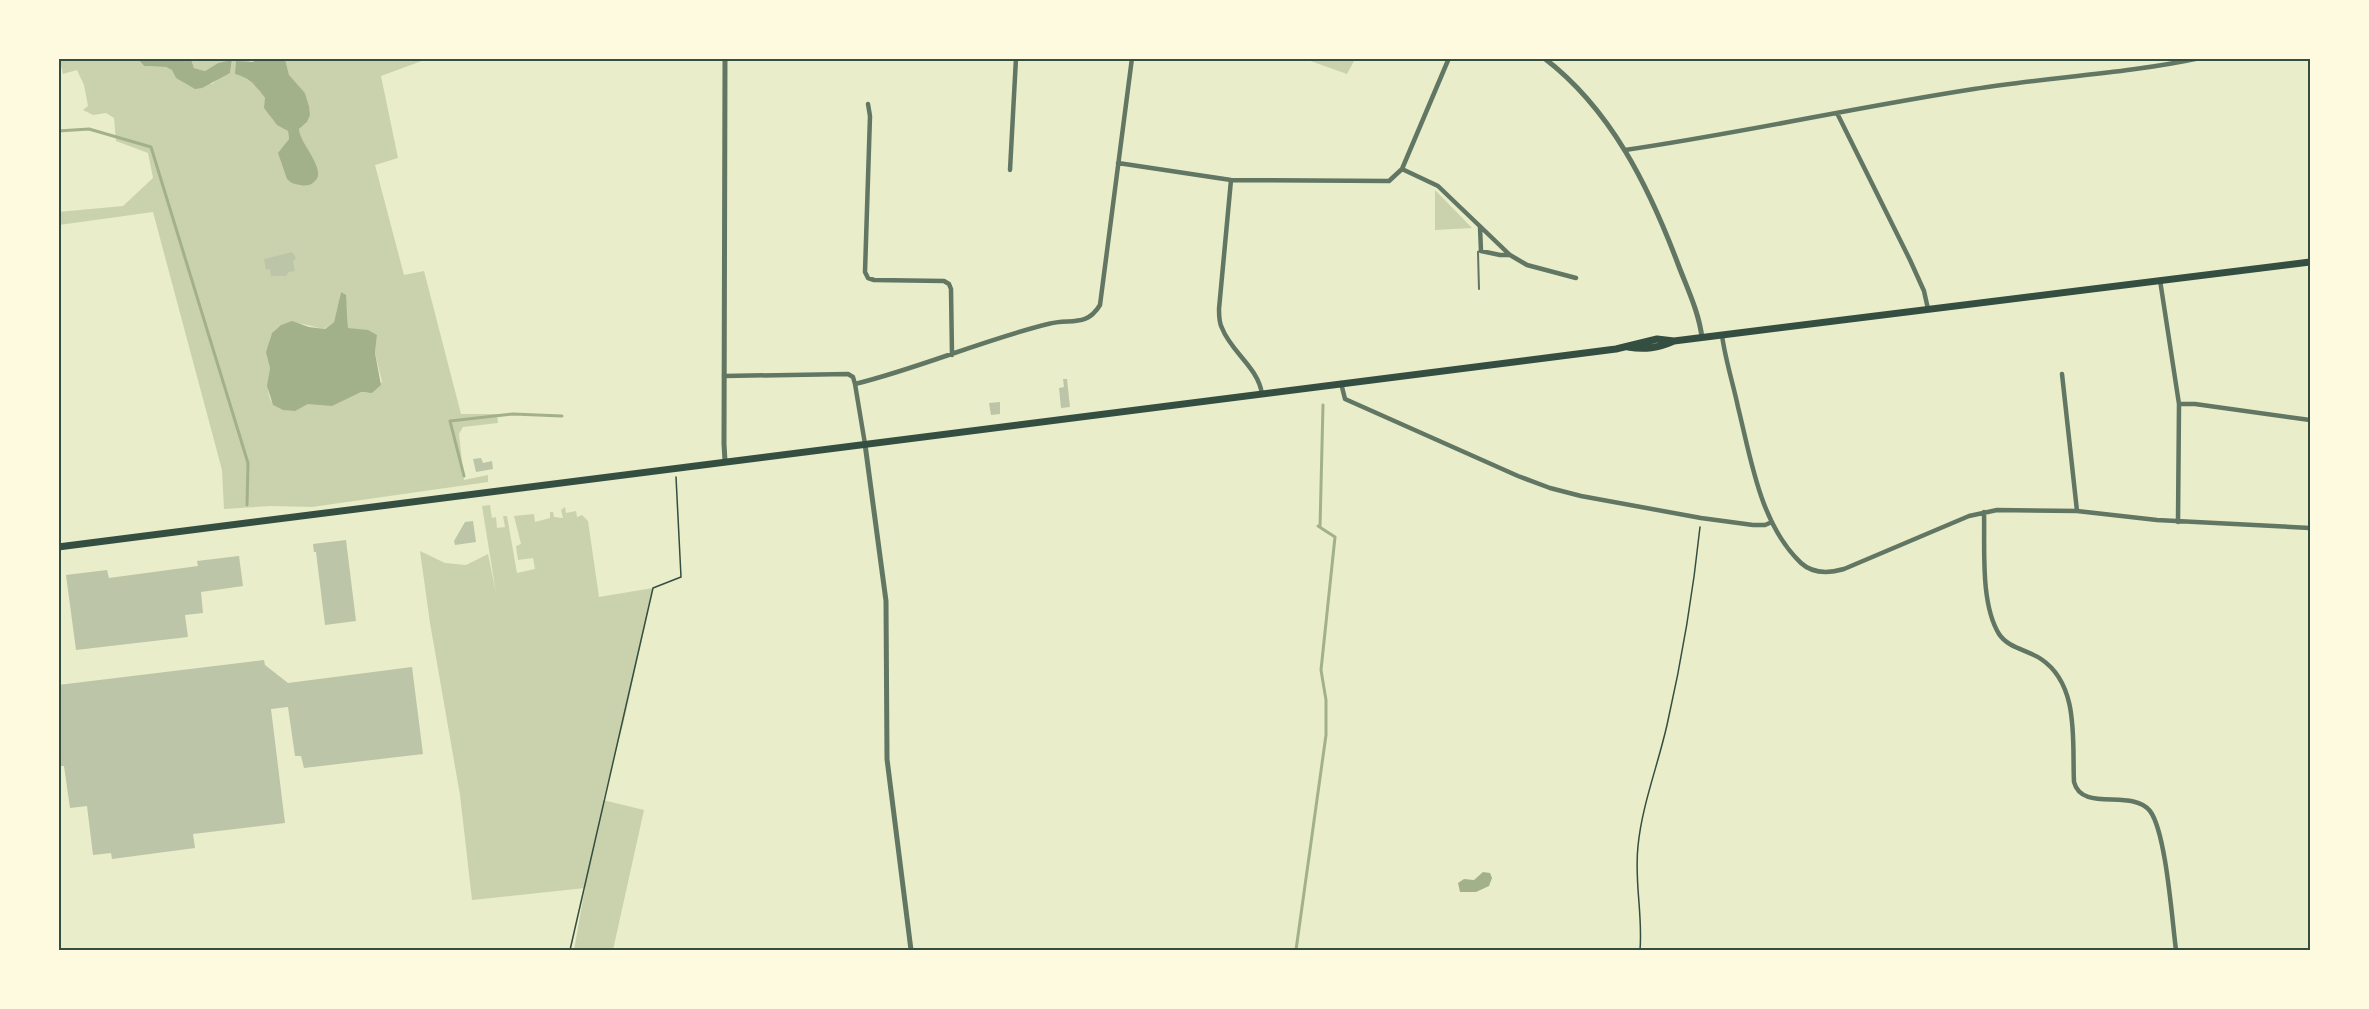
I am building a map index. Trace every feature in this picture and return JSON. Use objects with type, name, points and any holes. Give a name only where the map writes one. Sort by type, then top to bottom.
[{"type":"main road","points":[[58,547],[1628,347],[1641,341],[1702,338],[2310,261]]},
{"type":"street","points":[[725,58],[723,376],[725,461]]},
{"type":"street","points":[[1010,170],[1016,58]]},
{"type":"street","points":[[855,384],[1049,323],[1085,320],[1094,314],[1100,305],[1132,58]]},
{"type":"street","points":[[1118,163],[1231,180],[1389,181],[1402,169],[1449,58]]},
{"type":"street","points":[[1544,58],[1594,107],[1624,150],[1662,222],[1688,290],[1702,338]]},
{"type":"street","points":[[1624,150],[1988,87],[2160,66],[2200,58]]},
{"type":"street","points":[[868,104],[870,116],[865,272],[868,278],[874,280],[944,281],[949,284],[952,355]]},
{"type":"street","points":[[1837,113],[1910,260],[1924,291],[1928,309]]},
{"type":"street","points":[[1402,169],[1438,186],[1510,255],[1527,265],[1576,278]]},
{"type":"street","points":[[1231,180],[1219,309],[1220,326],[1260,382],[1262,394]]},
{"type":"street","points":[[1480,227],[1481,251],[1510,255]]},
{"type":"street","points":[[2160,280],[2179,404],[2178,522]]},
{"type":"street","points":[[1722,335],[1764,505],[1772,522],[1802,564],[1820,572],[1833,572],[1984,512],[1997,510],[2078,511],[2178,522],[2310,528]]},
{"type":"street","points":[[723,376],[848,374],[853,377],[865,444],[886,601],[887,759],[911,951]]},
{"type":"street","points":[[2062,374],[2078,511]]},
{"type":"street","points":[[1341,383],[1345,399],[1518,476],[1581,496],[1701,518],[1753,525],[1765,525],[1772,522]]},
{"type":"street","points":[[2179,404],[2195,404],[2310,420]]},
{"type":"street","points":[[1984,512],[1987,588],[1996,628],[2006,642],[2048,663],[2062,686],[2073,719],[2074,782],[2079,792],[2089,798],[2132,801],[2143,805],[2151,814],[2162,847],[2176,951]]},
{"type":"lane","points":[[1479,289],[1478,252],[1481,251]]},
{"type":"path","points":[[570,951],[653,588],[681,577],[676,477]]},
{"type":"path","points":[[1640,951],[1642,926],[1636,876],[1638,845],[1667,726],[1687,626],[1701,518]]},
{"type":"shaded area","points":[[61,59],[138,59],[144,66],[166,67],[212,84],[221,76],[230,73],[232,61],[218,63],[205,71],[194,68],[191,59],[260,59],[244,63],[243,76],[256,86],[265,98],[273,120],[288,131],[289,139],[284,146],[303,143],[299,136],[299,129],[307,122],[309,106],[305,93],[289,76],[285,59],[427,59],[381,76],[398,158],[375,165],[404,275],[424,271],[461,414],[497,414],[498,423],[463,427],[459,434],[464,480],[488,475],[488,482],[312,507],[271,506],[224,509],[222,470],[153,212],[59,225],[58,212],[123,206],[153,178],[148,153],[116,141],[114,118],[106,113],[93,115],[83,110],[88,106],[84,85],[77,70],[63,74]],"holes":[[[341,292],[347,307],[348,328],[377,335],[375,353],[382,382],[367,393],[361,392],[330,404],[310,403],[289,410],[276,406],[272,403],[268,392],[269,346],[274,331],[290,323],[324,329],[334,322]]]},
{"type":"shaded area","points":[[138,59],[191,59],[194,68],[205,71],[218,63],[232,60],[230,73],[202,88],[195,89],[176,78],[172,70],[166,67],[144,66]]},
{"type":"shaded area","points":[[260,59],[285,59],[289,75],[305,93],[310,115],[307,122],[299,129],[300,135],[318,171],[318,177],[314,182],[306,186],[287,179],[278,153],[289,139],[288,131],[277,125],[264,108],[265,98],[256,86],[235,74],[236,61],[252,62]]},
{"type":"shaded area","points":[[1305,59],[1355,59],[1347,74]]},
{"type":"shaded area","points":[[1435,190],[1472,228],[1435,230]]},
{"type":"shaded area","points":[[341,292],[346,295],[348,328],[368,330],[377,335],[375,353],[381,385],[372,393],[361,392],[332,406],[308,404],[295,411],[283,410],[273,405],[267,386],[270,368],[266,352],[272,333],[281,325],[292,321],[309,327],[325,329],[334,322]]},
{"type":"shaded area","points":[[490,505],[492,518],[496,517],[497,528],[505,527],[503,516],[507,516],[517,573],[535,569],[533,558],[518,560],[516,546],[521,544],[514,516],[534,514],[535,522],[550,518],[550,512],[553,512],[554,517],[563,518],[561,510],[565,507],[566,513],[576,511],[577,517],[582,515],[588,521],[599,597],[653,588],[624,721],[603,800],[644,810],[613,950],[574,950],[585,888],[472,900],[460,795],[420,551],[445,563],[466,565],[488,554],[496,593],[482,506]]},
{"type":"shaded area","points":[[1483,872],[1490,873],[1492,878],[1489,886],[1476,892],[1460,892],[1458,883],[1464,879],[1474,880]]},
{"type":"building","points":[[292,252],[296,258],[293,261],[295,271],[289,272],[286,276],[271,276],[270,269],[266,270],[264,259]]},
{"type":"building","points":[[1063,379],[1067,379],[1070,407],[1061,408],[1059,388],[1064,387]]},
{"type":"building","points":[[1000,402],[1000,414],[991,415],[989,403]]},
{"type":"building","points":[[481,458],[483,463],[492,461],[493,469],[476,472],[473,459]]},
{"type":"building","points":[[473,521],[476,542],[455,545],[454,541],[465,522]]},
{"type":"building","points":[[346,540],[356,621],[325,625],[313,544]]},
{"type":"building","points":[[239,556],[243,586],[201,592],[203,613],[185,615],[188,637],[76,650],[66,575],[107,570],[109,578],[198,566],[197,561]]},
{"type":"building","points":[[264,660],[265,665],[288,683],[412,667],[423,754],[304,768],[301,756],[295,756],[288,707],[271,709],[285,823],[193,834],[195,848],[112,859],[111,853],[93,855],[87,806],[70,808],[64,766],[58,766],[58,685]]},
{"type":"waterway","points":[[58,131],[89,129],[151,147],[248,463],[247,505]]},
{"type":"waterway","points":[[1320,527],[1323,405]]},
{"type":"waterway","points":[[464,476],[450,421],[513,414],[562,416]]},
{"type":"waterway","points":[[1296,950],[1326,735],[1326,700],[1321,670],[1335,537],[1318,526]]}]
